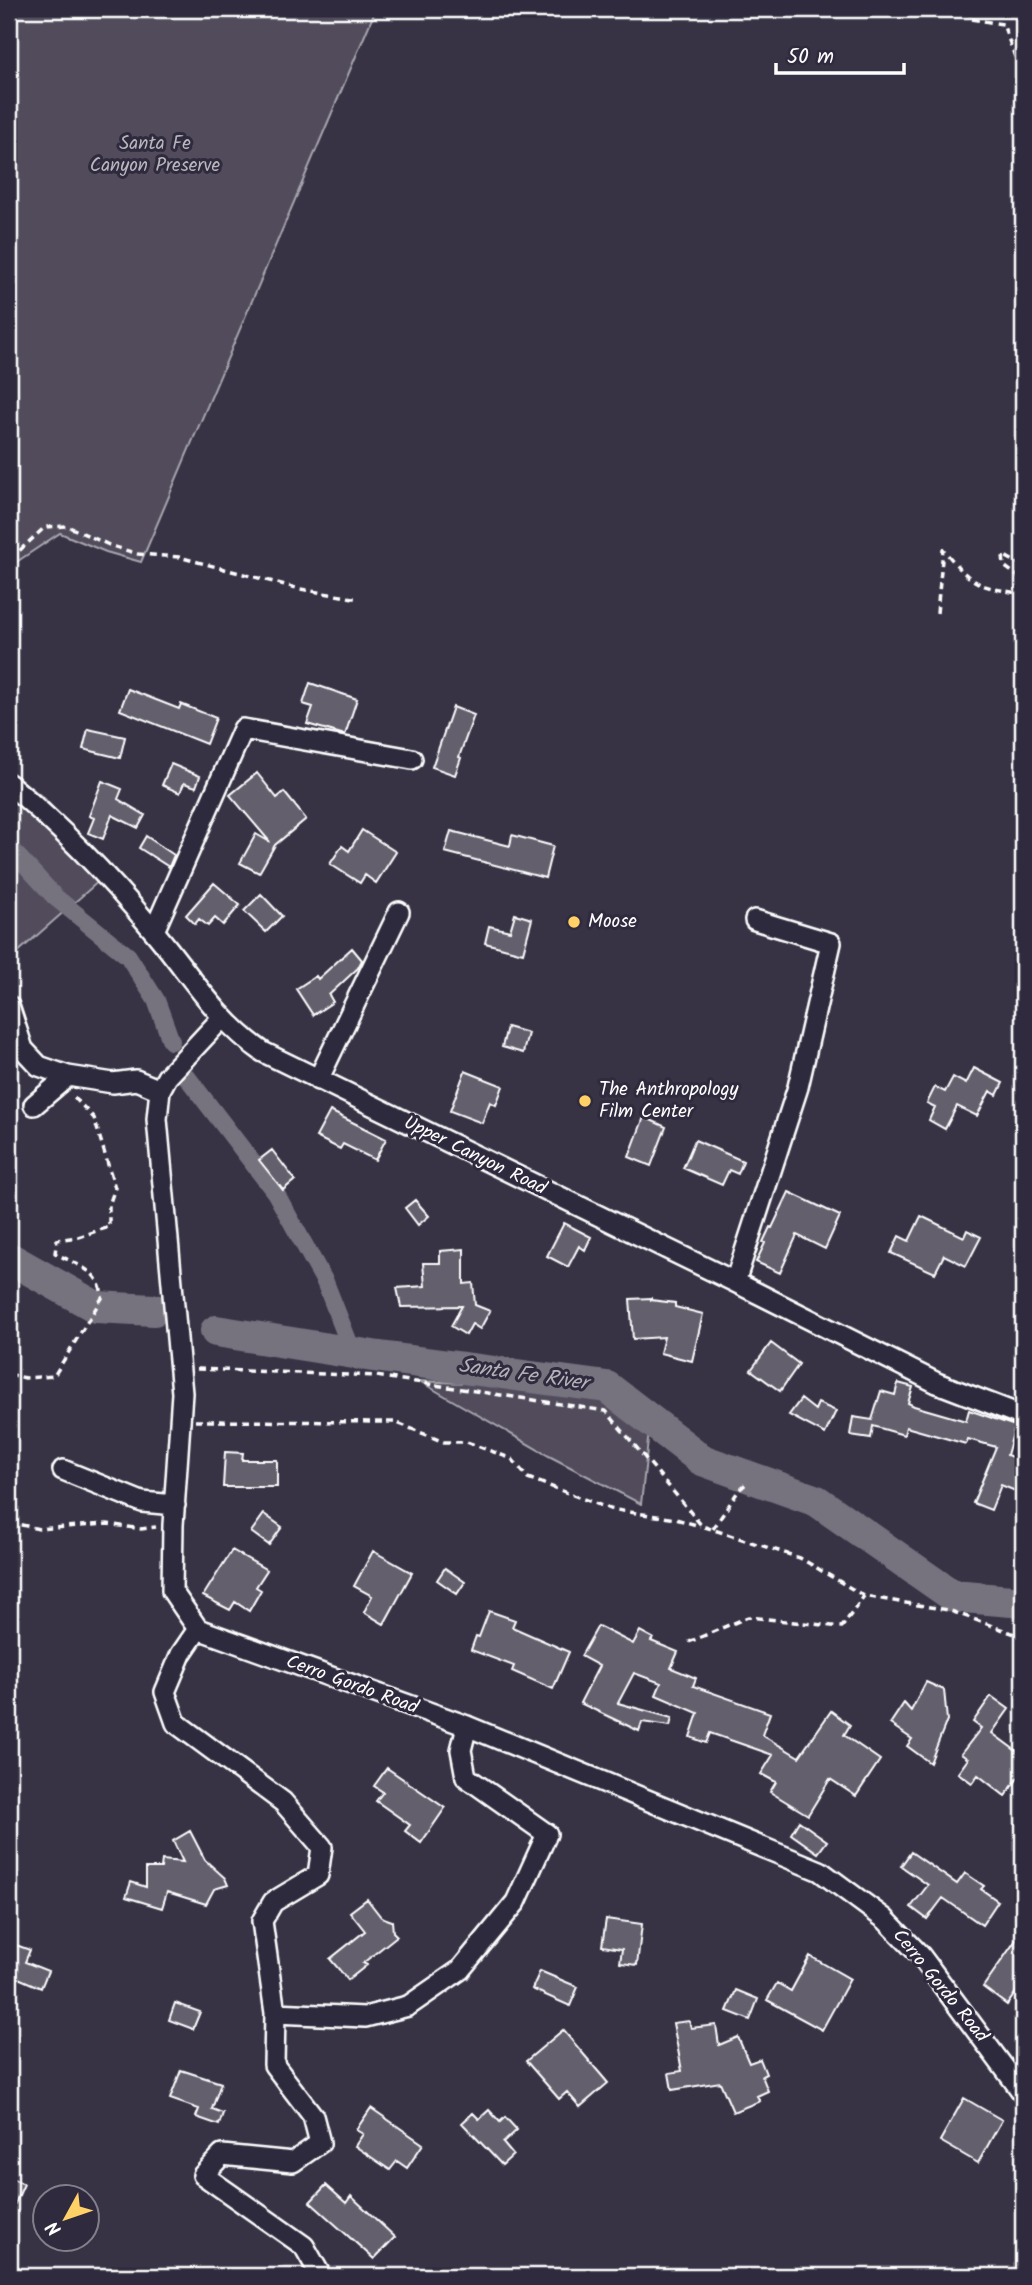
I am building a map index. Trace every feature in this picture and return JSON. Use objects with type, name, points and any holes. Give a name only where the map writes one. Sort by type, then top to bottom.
[{"type":"street","points":[[154,931],[243,729],[412,759]]},
{"type":"street","name":"Upper Canyon Road","points":[[9,784],[79,849],[154,931],[222,1018],[263,1052],[735,1282],[937,1384],[1023,1416]]},
{"type":"street","points":[[318,1080],[399,912]]},
{"type":"street","points":[[735,1282],[798,1087],[831,943],[755,920]]},
{"type":"street","points":[[9,1006],[23,1049],[39,1066],[68,1076],[113,1083],[135,1080],[164,1084]]},
{"type":"street","points":[[222,1018],[164,1084],[157,1137],[181,1368],[172,1591],[198,1629],[181,1654],[164,1692],[176,1723],[283,1802],[322,1847],[318,1875],[273,1902],[262,1921],[275,2013],[274,2065],[313,2116],[320,2143],[293,2162],[222,2155],[202,2175],[304,2246],[321,2276]]},
{"type":"street","points":[[41,1098],[68,1076]]},
{"type":"street","points":[[63,1470],[174,1515]]},
{"type":"street","name":"Cerro Gordo Road","points":[[198,1629],[467,1726],[820,1871],[885,1919],[920,1955],[1023,2093]]},
{"type":"street","points":[[275,2013],[365,2017],[408,2006],[460,1970],[516,1902],[547,1834],[466,1777],[461,1750],[467,1726]]},
{"type":"path","points":[[970,9],[970,19],[1003,24],[1023,79]]},
{"type":"path","points":[[9,556],[19,552],[45,527],[68,526],[109,545],[138,554],[179,556],[300,589],[359,599]]},
{"type":"path","points":[[937,613],[943,549],[965,576],[983,587],[1023,594]]},
{"type":"path","points":[[1023,566],[1003,555],[1004,566],[1023,580]]},
{"type":"path","points":[[9,1374],[25,1378],[54,1376],[93,1314],[102,1298],[96,1276],[55,1253],[57,1240],[78,1237],[109,1227],[109,1205],[115,1188],[94,1118],[69,1092],[41,1098]]},
{"type":"path","points":[[181,1368],[376,1376],[606,1411],[702,1526]]},
{"type":"path","points":[[180,1421],[396,1422],[444,1442],[467,1442],[512,1459],[528,1478],[610,1509],[676,1519],[702,1526],[800,1558],[864,1595],[948,1610],[1023,1637]]},
{"type":"path","points":[[713,1530],[739,1490],[747,1483]]},
{"type":"path","points":[[9,1522],[39,1529],[107,1524],[141,1529],[174,1515]]},
{"type":"path","points":[[689,1642],[748,1617],[842,1627],[864,1595]]},
{"type":"green space","name":"Santa Fe Canyon Preserve","points":[[9,9],[376,9],[141,562],[106,552],[60,533],[9,567]]},
{"type":"green space","points":[[9,770],[45,799],[108,873],[9,960]]},
{"type":"green space","points":[[419,1381],[528,1386],[604,1397],[649,1431],[641,1504],[549,1456]]},
{"type":"building","points":[[310,683],[357,699],[345,735],[307,724],[313,707],[303,704]]},
{"type":"building","points":[[128,689],[179,709],[181,704],[216,718],[206,744],[120,710]]},
{"type":"building","points":[[453,707],[474,715],[455,775],[432,767]]},
{"type":"building","points":[[88,729],[125,737],[120,758],[83,749]]},
{"type":"building","points":[[171,764],[200,776],[196,787],[184,783],[180,793],[162,785]]},
{"type":"building","points":[[257,773],[277,798],[284,792],[306,819],[275,845],[259,873],[240,863],[256,834],[270,842],[230,795]]},
{"type":"building","points":[[102,781],[122,789],[118,799],[145,815],[138,828],[112,815],[103,839],[88,833],[94,818],[89,816]]},
{"type":"building","points":[[362,830],[396,852],[376,883],[365,875],[360,883],[330,864],[342,846],[349,851]]},
{"type":"building","points":[[451,831],[510,846],[512,835],[553,846],[545,878],[445,852]]},
{"type":"building","points":[[146,836],[174,855],[169,867],[139,848]]},
{"type":"building","points":[[214,883],[240,905],[223,925],[215,918],[208,926],[199,919],[195,924],[186,915]]},
{"type":"building","points":[[261,894],[282,916],[266,932],[244,911]]},
{"type":"building","points":[[515,914],[532,919],[523,953],[485,943],[489,926],[510,931]]},
{"type":"building","points":[[352,948],[362,960],[358,968],[329,995],[333,1002],[313,1015],[296,989],[316,976],[318,979]]},
{"type":"building","points":[[507,1027],[528,1033],[523,1053],[502,1047]]},
{"type":"building","points":[[974,1068],[1003,1083],[997,1095],[990,1091],[977,1116],[957,1106],[945,1129],[929,1120],[935,1107],[927,1103],[935,1087],[945,1092],[953,1077],[966,1084]]},
{"type":"building","points":[[465,1071],[503,1086],[496,1105],[490,1102],[482,1123],[450,1111]]},
{"type":"building","points":[[330,1111],[386,1139],[375,1160],[343,1144],[340,1149],[316,1137]]},
{"type":"building","points":[[644,1117],[666,1127],[651,1166],[629,1157]]},
{"type":"building","points":[[695,1140],[743,1161],[738,1174],[729,1170],[722,1185],[683,1168]]},
{"type":"building","points":[[272,1150],[295,1180],[283,1190],[259,1160]]},
{"type":"building","points":[[789,1192],[840,1216],[825,1249],[797,1235],[780,1273],[756,1262],[770,1227],[772,1228]]},
{"type":"building","points":[[415,1200],[429,1216],[418,1225],[405,1208]]},
{"type":"building","points":[[921,1216],[964,1237],[967,1230],[981,1237],[966,1266],[944,1255],[935,1273],[891,1253],[899,1236],[909,1241]]},
{"type":"building","points":[[564,1223],[591,1237],[585,1250],[579,1246],[568,1267],[547,1256]]},
{"type":"building","points":[[464,1249],[464,1284],[473,1283],[475,1305],[490,1311],[480,1329],[472,1324],[466,1335],[451,1326],[462,1306],[401,1307],[397,1288],[425,1286],[423,1263],[440,1263],[440,1251]]},
{"type":"building","points":[[651,1298],[675,1303],[675,1307],[703,1314],[692,1361],[660,1353],[664,1337],[633,1339],[630,1299]]},
{"type":"building","points":[[771,1343],[799,1364],[780,1391],[751,1370]]},
{"type":"building","points":[[898,1383],[913,1387],[908,1403],[914,1406],[966,1421],[969,1410],[1015,1426],[1007,1455],[1023,1462],[1023,1494],[1001,1485],[991,1510],[973,1503],[996,1447],[968,1439],[966,1444],[906,1427],[904,1435],[873,1426],[871,1438],[850,1435],[853,1417],[872,1420],[881,1391],[895,1395]]},
{"type":"building","points":[[801,1399],[815,1410],[818,1403],[836,1411],[825,1434],[789,1415]]},
{"type":"building","points":[[225,1452],[243,1453],[242,1460],[277,1460],[277,1487],[223,1487]]},
{"type":"building","points":[[264,1514],[282,1527],[269,1545],[251,1532]]},
{"type":"building","points":[[232,1550],[267,1570],[256,1587],[261,1590],[249,1611],[235,1602],[230,1610],[203,1596]]},
{"type":"building","points":[[373,1551],[412,1573],[384,1624],[364,1612],[372,1596],[354,1586]]},
{"type":"building","points":[[445,1568],[465,1582],[457,1594],[437,1580]]},
{"type":"building","points":[[489,1611],[515,1620],[512,1627],[569,1652],[553,1689],[512,1671],[514,1666],[471,1650]]},
{"type":"building","points":[[598,1626],[633,1644],[640,1631],[653,1638],[651,1641],[678,1652],[671,1668],[696,1678],[693,1686],[770,1713],[762,1735],[799,1757],[831,1711],[850,1725],[844,1735],[880,1760],[856,1796],[830,1779],[808,1815],[770,1792],[776,1782],[761,1774],[773,1755],[710,1733],[706,1743],[690,1737],[698,1713],[656,1695],[661,1683],[634,1673],[618,1703],[672,1718],[670,1726],[642,1722],[639,1731],[580,1703],[599,1666],[581,1656]]},
{"type":"building","points":[[926,1682],[944,1690],[947,1720],[930,1763],[907,1746],[912,1739],[890,1724],[904,1703],[911,1711]]},
{"type":"building","points":[[991,1696],[1009,1709],[992,1733],[1023,1756],[1023,1771],[1005,1796],[978,1775],[972,1783],[958,1773],[968,1759],[961,1754],[981,1728],[973,1722]]},
{"type":"building","points":[[387,1768],[445,1808],[421,1843],[405,1831],[410,1825],[376,1801],[383,1792],[374,1786]]},
{"type":"building","points":[[799,1821],[827,1841],[818,1853],[791,1834]]},
{"type":"building","points":[[190,1831],[205,1860],[225,1878],[228,1885],[214,1889],[206,1904],[167,1892],[162,1908],[126,1897],[131,1882],[146,1887],[146,1868],[161,1868],[162,1860],[183,1862],[173,1841]]},
{"type":"building","points":[[911,1852],[957,1884],[965,1873],[984,1886],[981,1889],[998,1901],[982,1925],[943,1898],[927,1919],[911,1907],[928,1885],[901,1866]]},
{"type":"building","points":[[367,1899],[381,1917],[392,1921],[393,1932],[397,1936],[363,1963],[367,1965],[348,1980],[330,1959],[365,1931],[350,1912]]},
{"type":"building","points":[[606,1919],[642,1924],[637,1965],[620,1963],[622,1949],[602,1946]]},
{"type":"building","points":[[1023,1930],[1023,1982],[1007,2005],[983,1987]]},
{"type":"building","points":[[16,1945],[30,1950],[25,1962],[48,1971],[41,1988],[9,1974],[9,1949],[13,1951]]},
{"type":"building","points":[[810,1956],[850,1979],[822,2030],[767,2000],[777,1983],[791,1991]]},
{"type":"building","points":[[540,1971],[578,1987],[570,2006],[532,1989]]},
{"type":"building","points":[[736,1990],[758,1999],[750,2020],[727,2011]]},
{"type":"building","points":[[175,2003],[200,2012],[193,2029],[169,2020]]},
{"type":"building","points":[[689,2021],[691,2028],[716,2025],[719,2045],[738,2037],[749,2063],[760,2059],[766,2074],[762,2076],[768,2091],[757,2096],[760,2101],[733,2112],[720,2082],[672,2090],[669,2073],[682,2071],[673,2023]]},
{"type":"building","points":[[563,2030],[608,2083],[580,2107],[567,2092],[559,2099],[526,2061]]},
{"type":"building","points":[[181,2070],[221,2083],[212,2109],[223,2113],[219,2125],[196,2117],[199,2109],[170,2099]]},
{"type":"building","points":[[964,2098],[1002,2120],[978,2163],[940,2141]]},
{"type":"building","points":[[371,2108],[423,2144],[407,2168],[397,2161],[390,2170],[355,2146],[363,2134],[356,2130]]},
{"type":"building","points":[[489,2110],[500,2122],[505,2117],[517,2130],[503,2143],[513,2155],[502,2165],[462,2123],[473,2113],[479,2119]]},
{"type":"building","points":[[9,2177],[24,2184],[9,2217]]},
{"type":"building","points":[[326,2185],[346,2203],[351,2196],[395,2237],[374,2259],[310,2202]]},
{"type":"waterway","points":[[9,847],[55,897],[128,956],[156,1000],[171,1041]]},
{"type":"waterway","points":[[187,1077],[275,1192],[325,1282],[353,1353]]},
{"type":"waterway","name":"Santa Fe River","points":[[9,1258],[96,1307],[154,1310]]},
{"type":"waterway","name":"Santa Fe River","points":[[216,1331],[373,1356],[607,1387],[702,1460],[817,1501],[953,1596],[1023,1602]]},
{"type":"place","name":"Moose","points":[[574,922]]},
{"type":"place","name":"The Anthropology Film Center","points":[[585,1101]]}]
